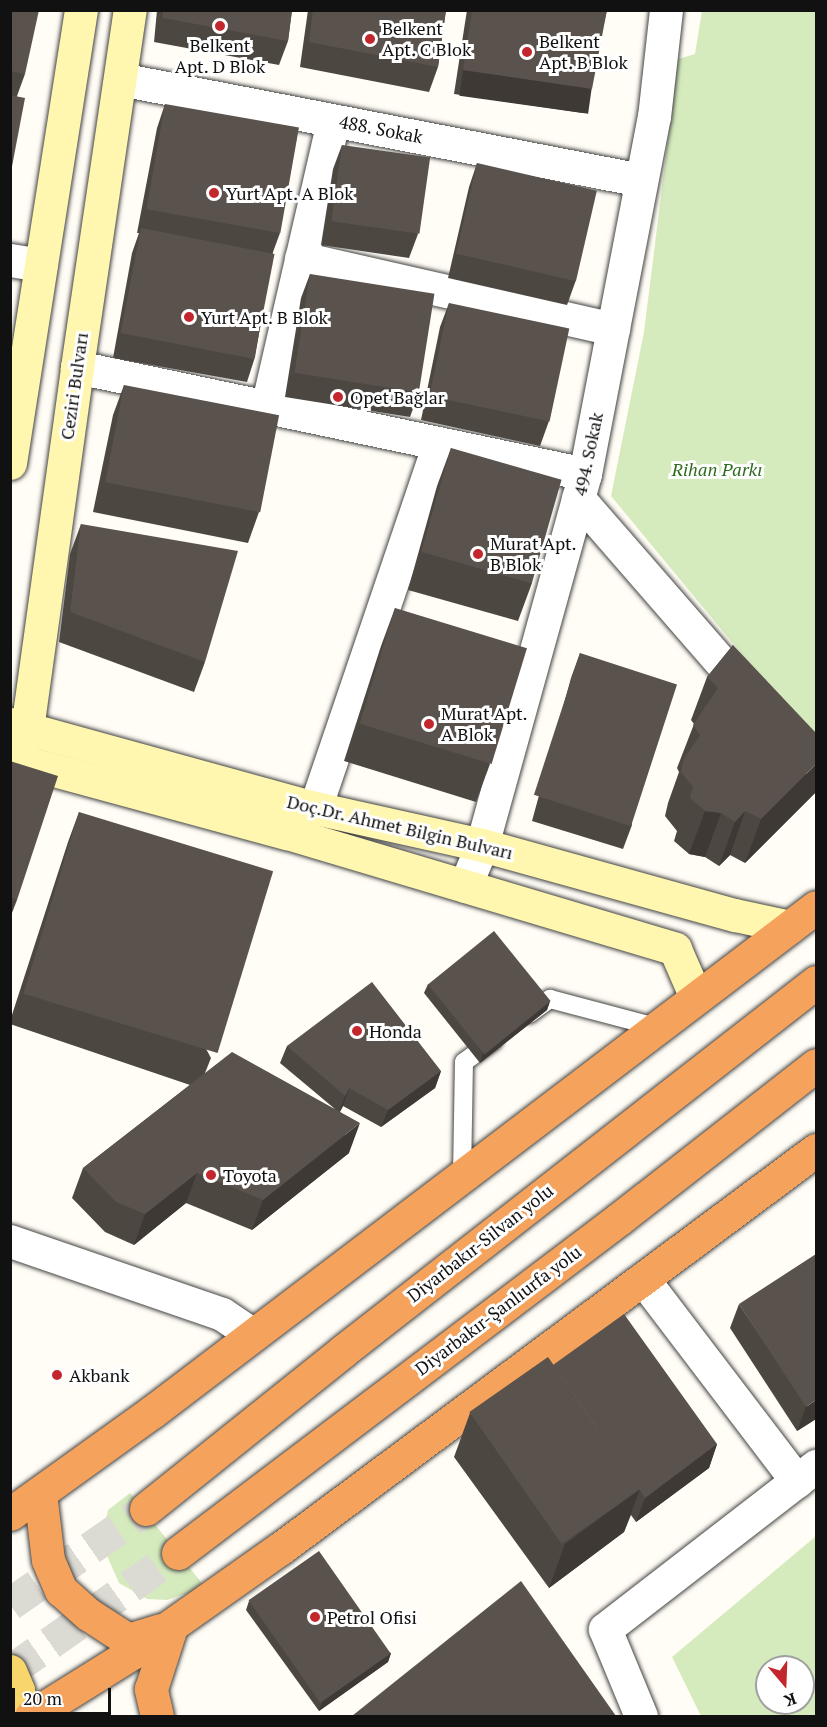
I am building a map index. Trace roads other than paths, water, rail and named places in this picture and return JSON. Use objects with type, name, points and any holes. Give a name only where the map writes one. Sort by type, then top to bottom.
[{"type":"highway","points":[[10,1514],[253,1335],[816,907]]},
{"type":"highway","name":"Diyarbakır-Silvan yolu","points":[[146,1509],[352,1343],[816,982]]},
{"type":"highway","name":"Diyarbakır-Şanlıurfa yolu","points":[[178,1553],[610,1226],[816,1065]]},
{"type":"highway","points":[[31,1716],[171,1627],[281,1548],[816,1150]]},
{"type":"highway","points":[[40,1493],[48,1560],[61,1590],[88,1614],[128,1640],[171,1627]]},
{"type":"highway","points":[[157,1716],[151,1689],[171,1627]]},
{"type":"main road","points":[[10,463],[26,263],[81,10]]},
{"type":"main road","name":"Ceziri Bulvarı","points":[[12,758],[19,727],[77,367],[130,10]]},
{"type":"main road","name":"Doç.Dr. Ahmet Bilgin Bulvarı","points":[[19,727],[315,808],[482,845],[735,915],[790,927]]},
{"type":"main road","name":"Doç.Dr. Ahmet Bilgin Bulvarı","points":[[12,758],[287,833],[675,949],[696,997]]},
{"type":"main road","points":[[10,1671],[18,1690],[21,1716]]},
{"type":"street","name":"494. Sokak","points":[[465,886],[482,845],[582,486],[654,117],[666,10]]},
{"type":"street","name":"488. Sokak","points":[[120,79],[641,180]]},
{"type":"street","points":[[267,407],[333,120]]},
{"type":"street","points":[[301,258],[613,329]]},
{"type":"street","points":[[77,367],[439,443],[582,486],[770,720]]},
{"type":"street","points":[[315,808],[439,443]]},
{"type":"street","points":[[10,1240],[222,1314],[253,1335]]},
{"type":"street","points":[[641,1716],[605,1629],[807,1474],[643,1279]]},
{"type":"lane","points":[[462,1176],[464,1062],[550,999],[657,1028]]},
{"type":"tunnel","points":[[10,1604],[146,1509]]},
{"type":"tunnel","points":[[10,1671],[178,1553]]},
{"type":"place","name":"Belkent Apt. D Blok","points":[[220,26]]},
{"type":"place","name":"Belkent Apt. C Blok","points":[[370,39]]},
{"type":"place","name":"Belkent Apt. B Blok","points":[[527,52]]},
{"type":"place","name":"Yurt Apt. A Blok","points":[[214,193]]},
{"type":"place","name":"Yurt Apt. B Blok","points":[[189,317]]},
{"type":"place","name":"Opet Bağlar","points":[[338,397]]},
{"type":"place","name":"Murat Apt. B Blok","points":[[478,554]]},
{"type":"place","name":"Murat Apt. A Blok","points":[[429,724]]},
{"type":"place","name":"Honda","points":[[357,1031]]},
{"type":"place","name":"Toyota","points":[[211,1175]]},
{"type":"place","name":"Akbank","points":[[57,1375]]},
{"type":"place","name":"Petrol Ofisi","points":[[315,1617]]},
{"type":"park label","name":"Rihan Parkı","points":[[717,469]]}]
